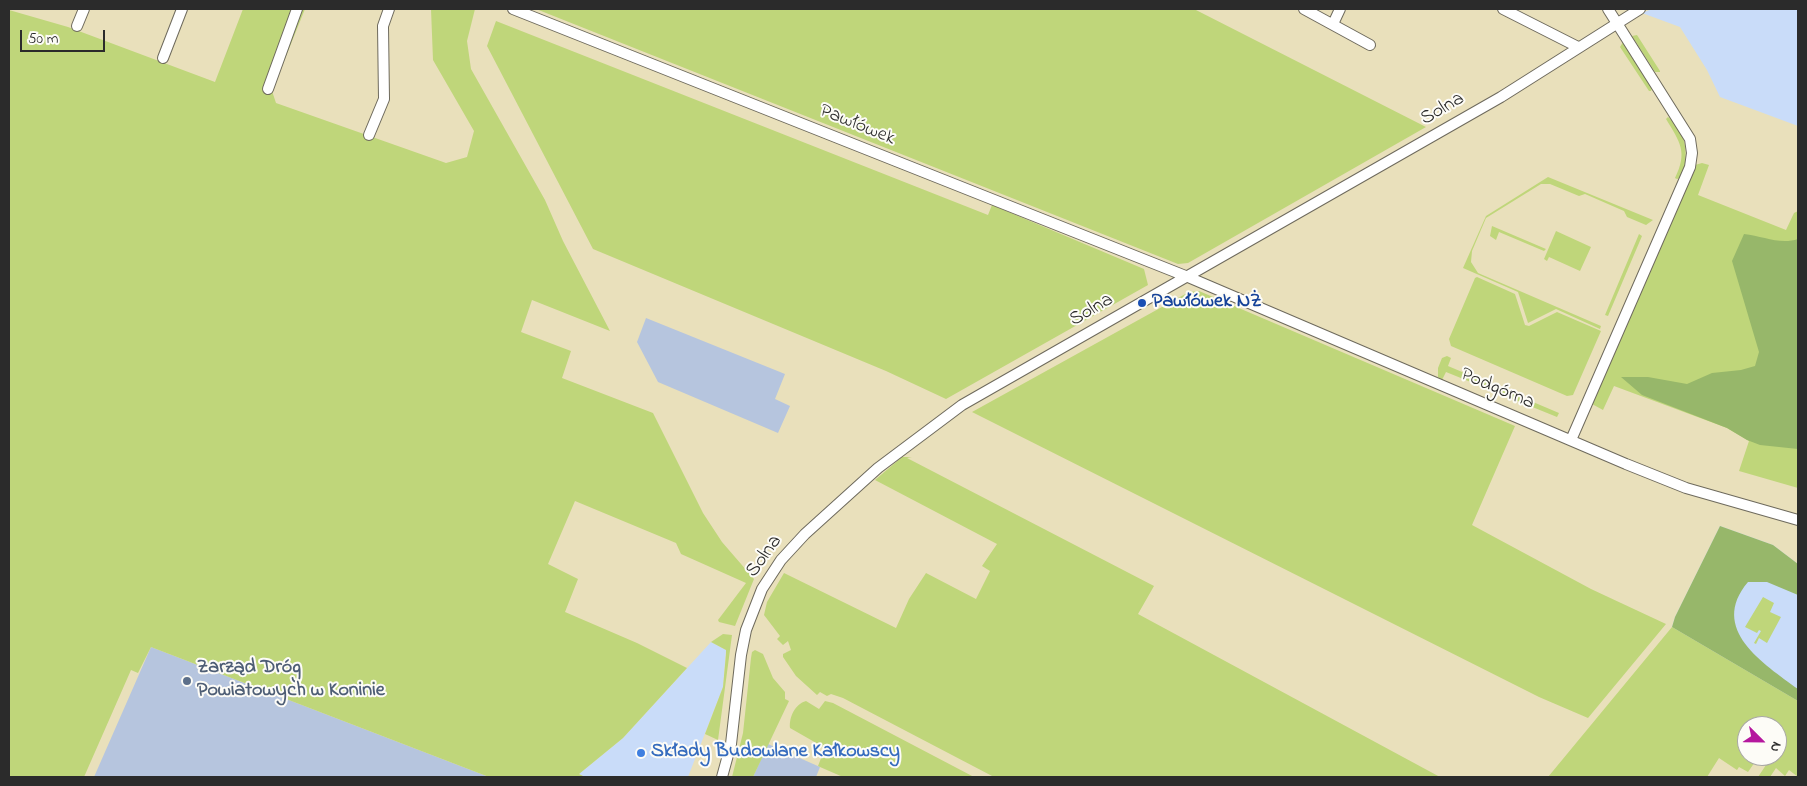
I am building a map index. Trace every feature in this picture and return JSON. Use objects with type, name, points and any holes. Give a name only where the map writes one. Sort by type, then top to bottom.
[{"type":"street","points":[[77,26],[84,9]]},
{"type":"street","points":[[163,58],[182,9]]},
{"type":"street","points":[[268,89],[297,9]]},
{"type":"street","points":[[369,135],[384,99],[383,26],[389,9]]},
{"type":"street","name":"Pawłówek","points":[[513,9],[1188,277]]},
{"type":"street","points":[[1304,9],[1370,45]]},
{"type":"street","points":[[1333,24],[1340,9]]},
{"type":"street","points":[[1503,9],[1578,48]]},
{"type":"street","points":[[1570,440],[1690,166],[1692,153],[1690,139],[1618,22],[1608,9]]},
{"type":"street","name":"Solna","points":[[722,777],[731,744],[741,655],[753,610],[762,590],[781,560],[805,534],[878,468],[948,414],[1501,97],[1640,9]]},
{"type":"street","name":"Podgórna","points":[[1188,277],[1686,488],[1798,520]]},
{"type":"shaded area","points":[[1652,9],[1798,9],[1798,126],[1720,97],[1707,70],[1680,27],[1642,13]]},
{"type":"shaded area","points":[[646,318],[785,374],[775,399],[790,406],[778,433],[658,382],[637,342]]},
{"type":"shaded area","points":[[1720,526],[1773,545],[1798,564],[1798,701],[1672,627],[1675,617]]},
{"type":"shaded area","points":[[711,642],[726,650],[723,687],[688,777],[585,777],[579,774],[623,738]]},
{"type":"shaded area","points":[[151,647],[489,777],[94,777]]},
{"type":"shaded area","points":[[768,744],[820,767],[816,777],[753,777]]},
{"type":"green space","points":[[243,9],[305,9],[272,91],[276,103],[446,163],[467,157],[474,131],[433,60],[431,9],[475,9],[467,41],[471,69],[545,200],[563,241],[610,331],[532,300],[521,332],[571,351],[562,378],[653,413],[703,513],[722,542],[754,579],[735,626],[719,622],[718,620],[746,583],[681,554],[676,543],[575,501],[548,564],[578,579],[565,612],[637,643],[687,668],[623,738],[579,774],[585,777],[489,777],[151,647],[138,673],[131,670],[84,777],[9,777],[9,10],[68,27],[215,82]]},
{"type":"green space","points":[[536,9],[1194,9],[1426,127],[1188,263],[1178,264]]},
{"type":"green space","points":[[496,21],[988,215],[992,205],[1144,269],[1148,285],[946,399],[886,371],[593,249],[487,46]]},
{"type":"green space","points":[[1637,35],[1660,72],[1655,72],[1632,36]]},
{"type":"green space","points":[[1623,42],[1652,88],[1651,91],[1649,91],[1620,47]]},
{"type":"green space","points":[[1668,117],[1680,130],[1685,146],[1684,170],[1681,178],[1677,179],[1675,178],[1681,161],[1681,147],[1666,119]]},
{"type":"green space","points":[[1702,163],[1709,165],[1698,195],[1786,230],[1794,213],[1798,211],[1798,488],[1739,471],[1749,441],[1727,428],[1614,386],[1603,410],[1592,404],[1695,165]]},
{"type":"green space","points":[[1548,177],[1653,220],[1646,225],[1627,217],[1624,211],[1585,194],[1579,196],[1550,184],[1541,184],[1486,218],[1472,251],[1471,262],[1478,273],[1601,326],[1600,329],[1556,309],[1528,323],[1518,292],[1463,268],[1486,216]]},
{"type":"green space","points":[[1492,226],[1546,249],[1544,251],[1499,232],[1496,240],[1490,236]]},
{"type":"green space","points":[[1556,231],[1591,247],[1580,271],[1549,257],[1547,261],[1544,259]]},
{"type":"green space","points":[[1639,234],[1642,236],[1608,316],[1605,315]]},
{"type":"green space","points":[[1744,234],[1778,241],[1798,239],[1798,449],[1760,445],[1747,440],[1727,428],[1642,395],[1621,377],[1648,377],[1687,384],[1712,373],[1741,370],[1755,366],[1759,352],[1732,261]]},
{"type":"green space","points":[[1477,277],[1515,294],[1525,325],[1529,326],[1557,312],[1601,331],[1573,395],[1567,396],[1451,346],[1449,339]]},
{"type":"green space","points":[[1199,291],[1515,426],[1472,525],[1591,589],[1666,624],[1588,718],[1539,697],[972,412],[1189,292]]},
{"type":"green space","points":[[1447,356],[1451,358],[1448,366],[1559,413],[1557,417],[1446,372],[1442,380],[1438,377],[1438,368],[1442,358]]},
{"type":"green space","points":[[902,457],[912,457],[907,458],[1154,586],[1138,614],[1440,777],[994,777],[843,698],[831,694],[827,696],[820,692],[817,695],[796,676],[783,657],[783,654],[791,650],[788,641],[783,645],[777,639],[780,636],[764,615],[767,602],[784,573],[896,628],[909,599],[926,573],[976,599],[990,571],[982,566],[997,544],[875,480]]},
{"type":"green space","points":[[1720,526],[1773,545],[1798,564],[1798,595],[1767,582],[1748,582],[1737,599],[1734,615],[1737,630],[1745,644],[1757,657],[1798,689],[1798,701],[1672,627],[1675,617]]},
{"type":"green space","points":[[1763,597],[1774,603],[1770,612],[1781,617],[1767,643],[1759,638],[1756,644],[1754,643],[1761,631],[1759,630],[1757,633],[1745,627]]},
{"type":"green space","points":[[1672,627],[1798,701],[1798,777],[1789,770],[1785,776],[1776,768],[1770,777],[1758,777],[1765,766],[1787,766],[1787,716],[1737,716],[1737,766],[1752,766],[1748,772],[1739,767],[1737,770],[1719,758],[1707,777],[1548,777]]},
{"type":"green space","points":[[723,634],[732,635],[718,740],[705,734],[723,687],[726,654],[726,650],[711,642]]},
{"type":"green space","points":[[755,650],[763,654],[773,678],[785,692],[785,699],[789,701],[753,777],[732,777],[743,733],[751,658],[752,652]]},
{"type":"green space","points":[[806,701],[819,709],[825,701],[833,703],[974,777],[843,777],[820,767],[818,766],[825,748],[790,728],[794,712],[799,705]]},
{"type":"place","name":"Pawłówek NŻ","points":[[1142,303]]},
{"type":"place","name":"Zarząd Dróg Powiatowych w Koninie","points":[[187,681]]},
{"type":"place","name":"Składy Budowlane Kałkowscy","points":[[641,753]]}]
